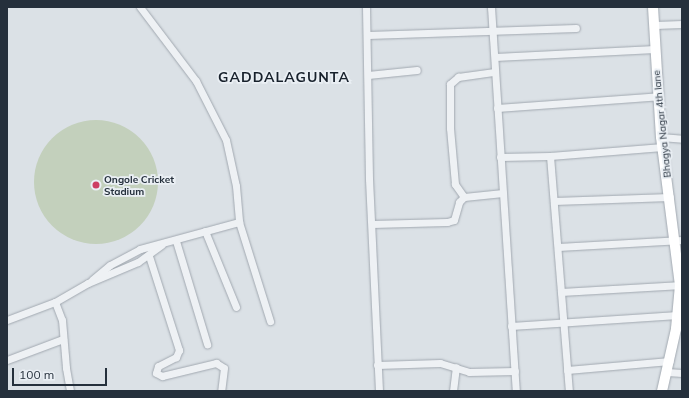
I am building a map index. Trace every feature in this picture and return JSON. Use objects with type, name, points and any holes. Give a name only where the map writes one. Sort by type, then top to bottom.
[{"type":"main road","name":"Bhagya Nagar 4th lane","points":[[653,7],[662,142],[670,197],[679,240],[681,285],[678,315],[679,329],[662,391]]},
{"type":"street","points":[[140,7],[196,81],[214,113],[226,140],[236,186],[239,222],[270,321]]},
{"type":"street","points":[[366,7],[368,35],[372,224],[379,391]]},
{"type":"street","points":[[491,7],[516,391]]},
{"type":"street","points":[[655,25],[682,24]]},
{"type":"street","points":[[368,35],[576,28]]},
{"type":"street","points":[[495,57],[655,49]]},
{"type":"street","points":[[368,75],[417,70]]},
{"type":"street","points":[[464,197],[455,184],[450,128],[450,84],[458,77],[495,72]]},
{"type":"street","points":[[497,108],[658,96]]},
{"type":"street","points":[[500,157],[550,156],[682,139]]},
{"type":"street","points":[[550,156],[569,391]]},
{"type":"street","points":[[372,224],[447,222],[454,220],[459,202],[464,197],[503,193]]},
{"type":"street","points":[[554,201],[670,197]]},
{"type":"street","points":[[88,284],[101,272],[132,252],[176,241],[205,231],[239,222]]},
{"type":"street","points":[[205,231],[236,307]]},
{"type":"street","points":[[558,247],[679,240]]},
{"type":"street","points":[[176,241],[207,344]]},
{"type":"street","points":[[7,320],[55,302],[88,284],[149,256],[161,245]]},
{"type":"street","points":[[149,256],[179,350],[176,357],[158,366],[156,372],[162,376],[216,363],[224,368],[221,391]]},
{"type":"street","points":[[561,292],[681,285]]},
{"type":"street","points":[[55,302],[62,320],[70,391]]},
{"type":"street","points":[[512,326],[678,315]]},
{"type":"street","points":[[7,360],[63,339]]},
{"type":"street","points":[[567,370],[670,361]]},
{"type":"street","points":[[377,365],[440,363],[469,372],[514,371]]},
{"type":"street","points":[[453,391],[456,367]]},
{"type":"street","points":[[667,372],[682,373]]},
{"type":"green space","name":"Ongole Cricket Stadium","points":[[96,120],[108,121],[120,125],[140,138],[153,158],[157,170],[157,194],[153,206],[140,226],[120,239],[108,243],[96,244],[84,243],[72,239],[52,226],[39,206],[35,194],[34,182],[35,170],[39,158],[52,138],[72,125],[84,121]]},
{"type":"place","name":"Ongole Cricket Stadium","points":[[96,185]]},
{"type":"district","name":"GADDALAGUNTA","points":[[284,77]]}]
